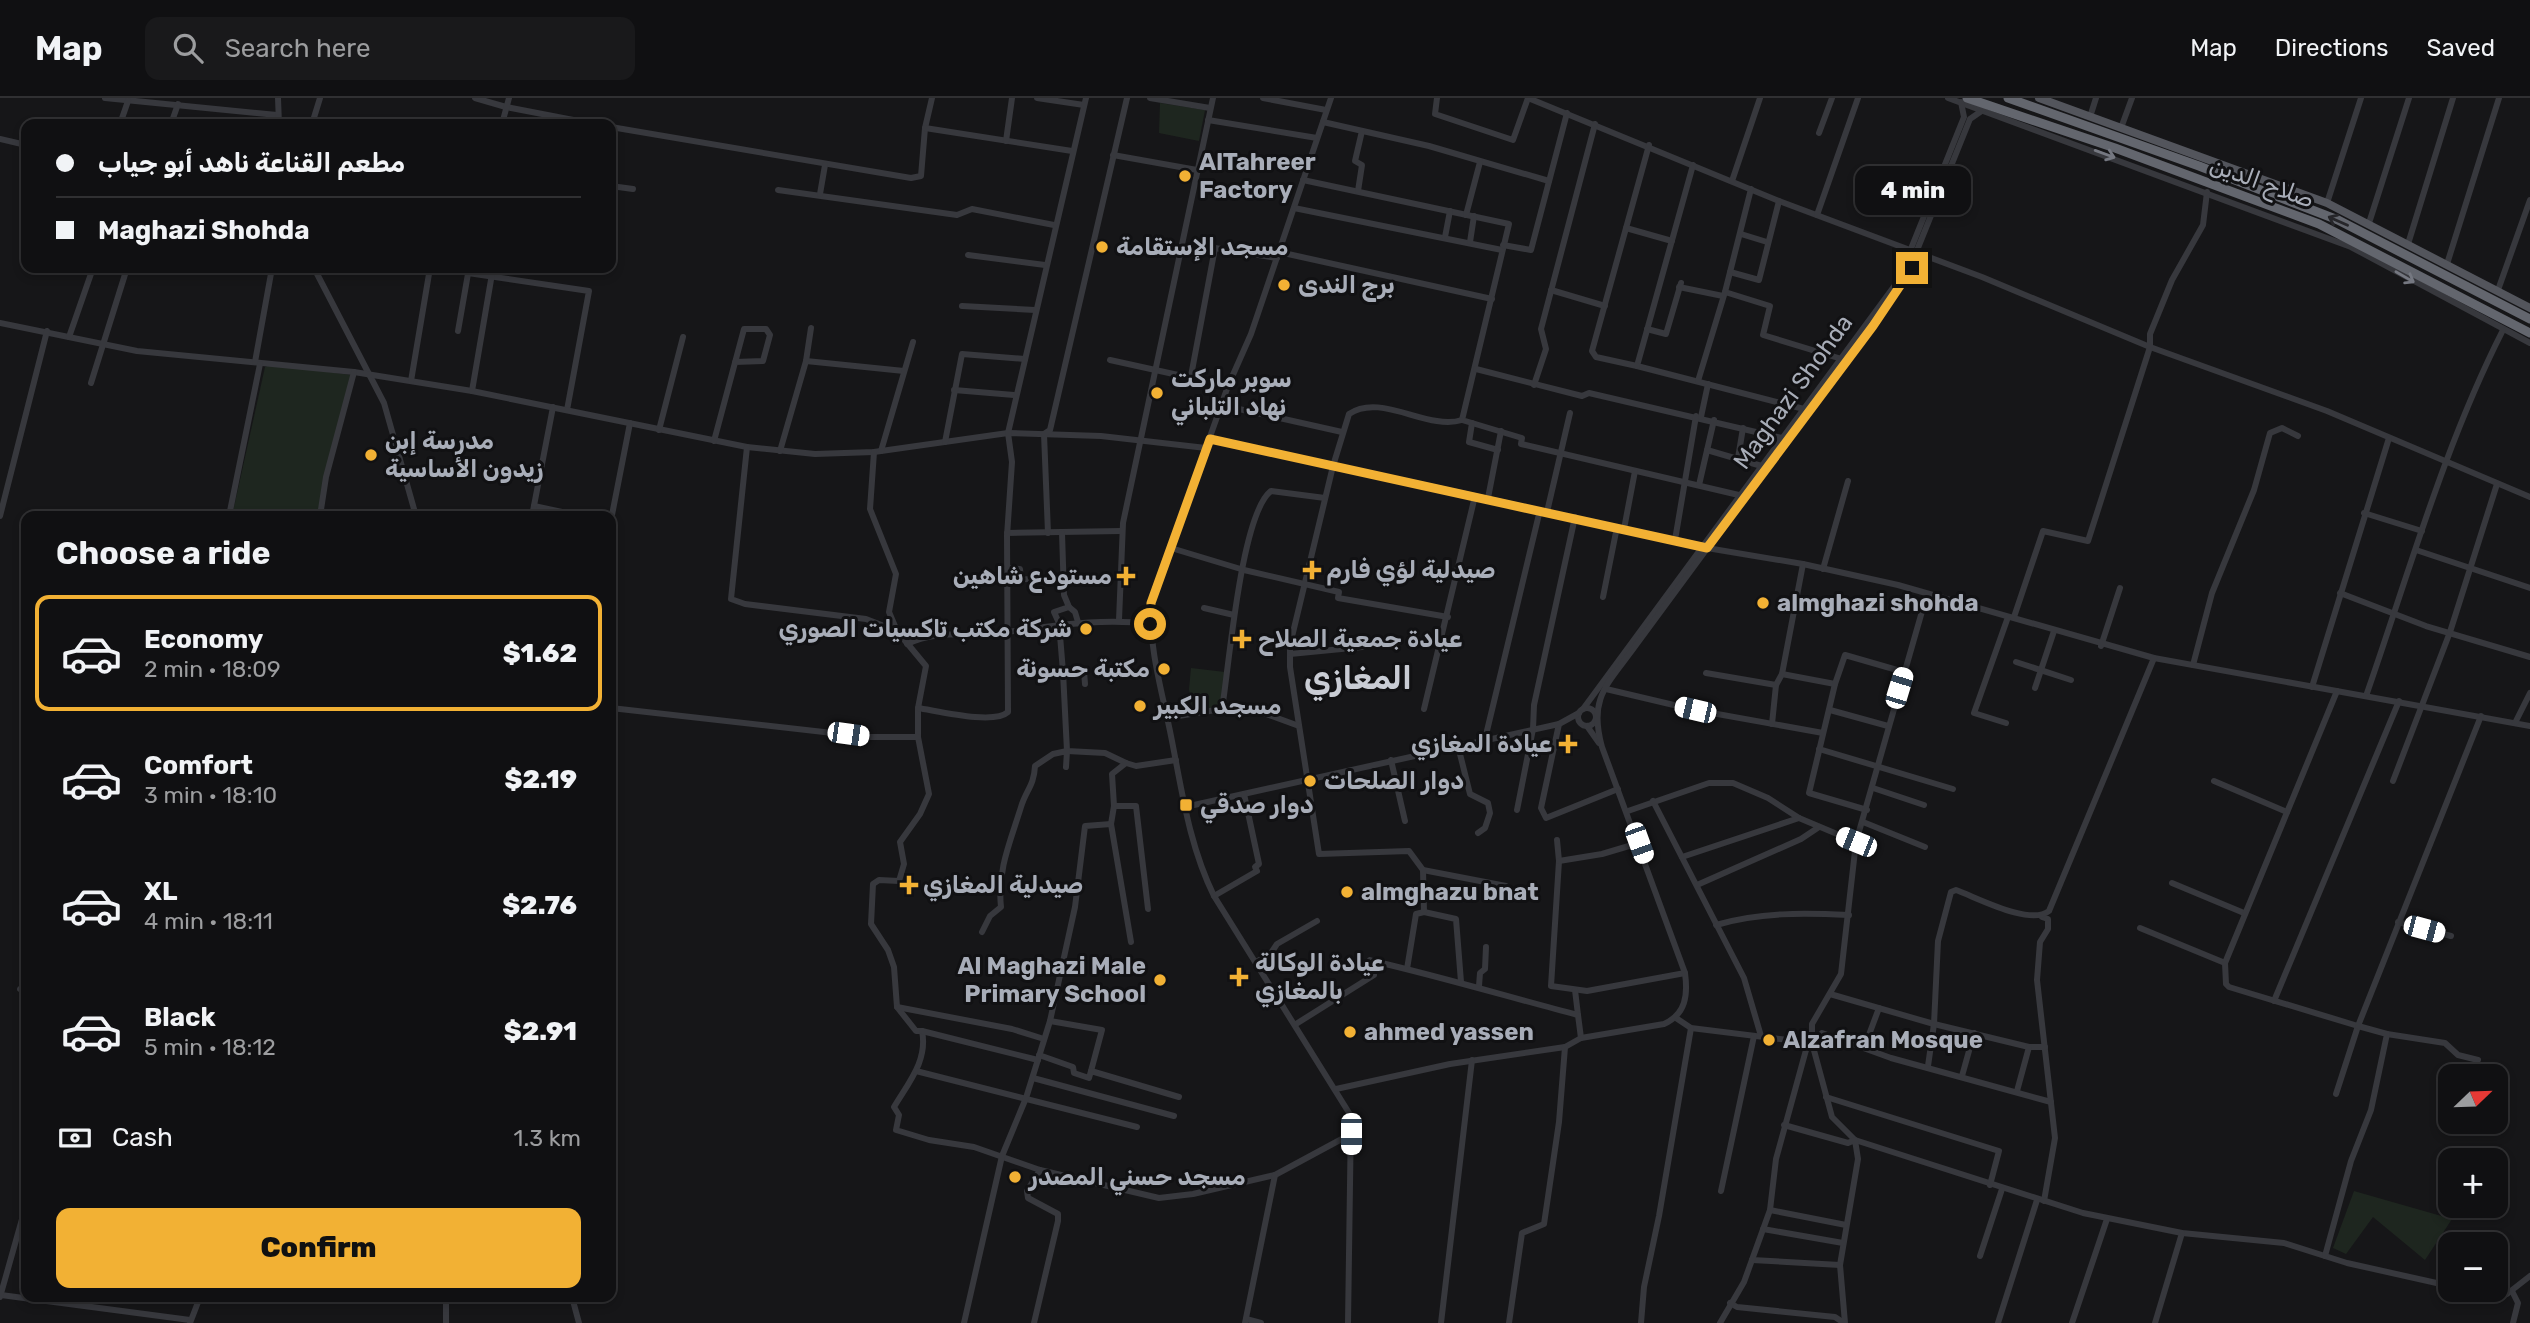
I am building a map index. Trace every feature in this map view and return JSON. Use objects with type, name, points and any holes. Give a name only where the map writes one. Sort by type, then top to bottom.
[{"type":"highway","name":"صلاح الدين","points":[[2008,98],[2199,166],[2338,220],[2530,319]]},
{"type":"highway","name":"صلاح الدين","points":[[1964,100],[2115,148],[2319,224],[2530,333]]},
{"type":"main road","points":[[2039,98],[2327,204],[2369,223],[2530,308]]},
{"type":"street","points":[[105,98],[276,115]]},
{"type":"street","points":[[277,119],[278,98]]},
{"type":"street","points":[[314,119],[320,98]]},
{"type":"street","points":[[475,98],[568,119]]},
{"type":"street","points":[[503,119],[509,98]]},
{"type":"street","points":[[616,128],[891,176],[921,176],[925,128],[932,98]]},
{"type":"street","points":[[1006,141],[1012,98]]},
{"type":"street","points":[[918,708],[984,717],[1007,714],[1007,533],[1012,462],[1008,433],[1014,395],[1025,359],[1054,225],[1085,102],[1037,98]]},
{"type":"street","points":[[1044,434],[1051,430],[1127,98]]},
{"type":"street","points":[[1150,98],[1210,108]]},
{"type":"street","points":[[1119,620],[1121,531],[1213,98]]},
{"type":"street","points":[[1263,98],[1326,110]]},
{"type":"street","points":[[1331,98],[1251,334],[1228,386],[1151,603],[1150,624],[1166,718],[1200,868],[1214,896],[1351,1116],[1348,1323]]},
{"type":"street","points":[[1437,98],[1435,114],[1513,140],[1528,98],[1649,145],[1779,201],[2150,347],[2327,411],[2530,497]]},
{"type":"street","points":[[1732,181],[1760,98]]},
{"type":"street","points":[[1819,133],[1832,98]]},
{"type":"street","points":[[1816,215],[1858,98]]},
{"type":"street","points":[[1948,98],[1964,100],[1983,110],[2351,247],[2530,344]]},
{"type":"street","points":[[2090,117],[2096,98]]},
{"type":"street","points":[[2121,128],[2132,98]]},
{"type":"street","points":[[2327,204],[2361,98]]},
{"type":"street","points":[[2369,223],[2409,98]]},
{"type":"street","points":[[2408,244],[2453,98]]},
{"type":"street","points":[[2447,264],[2498,98]]},
{"type":"street","name":"Maghazi Shohda","points":[[1581,711],[1606,684],[1704,548],[1905,280],[1964,117],[1964,100]]},
{"type":"street","points":[[122,119],[128,101]]},
{"type":"street","points":[[173,119],[178,104]]},
{"type":"street","name":"Maghazi Shohda","points":[[1915,253],[1970,119],[1983,110]]},
{"type":"street","points":[[1294,208],[1502,248],[1531,250],[1567,113]]},
{"type":"street","points":[[1208,120],[1317,138]]},
{"type":"street","points":[[1323,122],[1549,181]]},
{"type":"street","points":[[1534,385],[1546,349],[1541,329],[1595,124]]},
{"type":"street","points":[[925,128],[1072,151]]},
{"type":"street","points":[[1359,191],[1362,165],[1355,161],[1362,131]]},
{"type":"street","points":[[0,139],[21,144]]},
{"type":"street","points":[[1649,145],[1592,351],[1596,357],[1807,410]]},
{"type":"street","points":[[1113,155],[1197,170]]},
{"type":"street","points":[[1470,242],[1470,215],[1480,162]]},
{"type":"street","points":[[820,194],[825,165]]},
{"type":"street","points":[[1637,366],[1693,165]]},
{"type":"street","points":[[1303,180],[1509,224],[1462,420]]},
{"type":"street","points":[[616,187],[633,189]]},
{"type":"street","points":[[1698,381],[1751,189]]},
{"type":"street","points":[[778,190],[957,215],[972,209],[1054,225]]},
{"type":"street","points":[[2006,723],[1974,713],[2043,531],[2088,541],[2150,347],[2150,334],[2172,280],[2203,225],[2207,192]]},
{"type":"street","points":[[2498,290],[2530,200]]},
{"type":"street","points":[[1730,272],[1759,280],[1779,201]]},
{"type":"street","points":[[1445,237],[1450,211]]},
{"type":"street","points":[[1626,229],[1672,241]]},
{"type":"street","points":[[1741,233],[1767,242]]},
{"type":"street","points":[[1191,376],[1215,248],[1278,255],[1492,299]]},
{"type":"street","points":[[968,256],[1045,265]]},
{"type":"street","points":[[69,337],[91,273]]},
{"type":"street","points":[[91,383],[125,273]]},
{"type":"street","points":[[230,511],[258,363],[271,273]]},
{"type":"street","points":[[317,273],[390,417],[415,511]]},
{"type":"street","points":[[411,381],[429,273]]},
{"type":"street","points":[[458,331],[468,273]]},
{"type":"street","points":[[477,273],[491,278],[589,291],[567,410]]},
{"type":"street","points":[[472,391],[492,273]]},
{"type":"street","points":[[1647,329],[1666,334],[1680,285],[1770,306],[1763,335],[1844,360]]},
{"type":"street","points":[[1551,290],[1605,306]]},
{"type":"street","points":[[962,306],[1035,310]]},
{"type":"street","points":[[0,323],[137,351],[354,372],[472,391],[714,441],[780,451],[815,454],[877,452],[1008,433],[1142,439],[1206,448]]},
{"type":"street","points":[[714,441],[744,328],[766,328],[770,335],[763,361],[735,362]]},
{"type":"street","points":[[780,451],[806,361],[811,328]]},
{"type":"street","points":[[2366,696],[2444,462],[2472,392],[2503,330]]},
{"type":"street","points":[[0,516],[47,331]]},
{"type":"street","points":[[659,430],[683,337]]},
{"type":"street","points":[[913,342],[877,452],[870,509],[897,574],[889,612],[897,631],[924,660],[926,667],[918,708],[918,737],[929,794],[920,814],[900,842],[904,864],[899,881],[886,879],[873,884],[872,924],[888,950],[894,967],[897,1007],[916,1031],[1073,1066],[1074,1073],[1089,1078],[1102,1030],[1049,1021]]},
{"type":"street","points":[[945,442],[962,355],[1025,359]]},
{"type":"street","points":[[1110,360],[1228,386]]},
{"type":"street","points":[[806,361],[904,371]]},
{"type":"street","points":[[1476,369],[1534,385],[1698,417],[1785,439]]},
{"type":"street","points":[[321,511],[354,372]]},
{"type":"street","points":[[1675,540],[1686,482],[1684,478],[1708,384]]},
{"type":"street","points":[[954,390],[1014,395]]},
{"type":"street","points":[[1221,405],[1342,432]]},
{"type":"street","points":[[533,511],[553,407]]},
{"type":"street","points":[[1424,912],[1423,870],[1409,851],[1319,854],[1307,780],[1290,654],[1325,498],[1349,414],[1362,408],[1454,423],[1462,420],[1522,438],[1521,444],[1743,496]]},
{"type":"street","points":[[1485,739],[1570,413]]},
{"type":"street","points":[[1699,485],[1714,421]]},
{"type":"street","points":[[613,511],[630,423]]},
{"type":"street","points":[[1472,423],[1469,442],[1498,450]]},
{"type":"street","points":[[1738,458],[1743,428]]},
{"type":"street","points":[[2193,665],[2212,593],[2255,490],[2270,433],[2282,428],[2298,436]]},
{"type":"street","points":[[1488,498],[1501,431]]},
{"type":"street","points":[[1044,434],[1048,533]]},
{"type":"street","points":[[2312,687],[2389,438]]},
{"type":"street","points":[[1210,439],[1575,517],[1704,548],[1803,564],[1927,593],[2101,646],[2154,658],[2530,726]]},
{"type":"street","points":[[747,447],[731,599],[745,604],[866,619],[897,631]]},
{"type":"street","points":[[1707,450],[1765,467]]},
{"type":"street","points":[[1603,597],[1635,471]]},
{"type":"street","points":[[1823,569],[1848,481]]},
{"type":"street","points":[[2393,781],[2450,632],[2497,484]]},
{"type":"street","points":[[1222,709],[1234,615],[1250,533],[1262,498],[1271,491],[1325,498]]},
{"type":"street","points":[[1424,709],[1475,496]]},
{"type":"street","points":[[534,506],[558,511]]},
{"type":"street","points":[[2364,513],[2422,531]]},
{"type":"street","points":[[1517,810],[1533,729],[1534,705],[1575,517]]},
{"type":"street","points":[[1007,533],[1121,531]]},
{"type":"street","points":[[1062,533],[1064,595],[1069,607],[1076,612],[1077,622]]},
{"type":"street","points":[[1171,548],[1305,586],[1339,592],[1338,598],[1448,617]]},
{"type":"street","points":[[2416,550],[2530,588]]},
{"type":"street","points":[[1772,724],[1776,685],[1782,674],[1803,564]]},
{"type":"street","points":[[1007,568],[1020,569],[1021,579],[1064,580]]},
{"type":"street","points":[[2101,646],[2120,588]]},
{"type":"street","points":[[1927,593],[1856,842],[1841,974],[1812,1024],[1812,1043],[1832,1117],[1855,1140],[2041,1201],[2107,1219],[2182,1233],[2284,1243],[2325,1256],[2438,1283]]},
{"type":"street","points":[[2340,593],[2530,657]]},
{"type":"street","points":[[1066,767],[1063,672],[1059,625],[1055,612],[1069,607]]},
{"type":"street","points":[[1203,608],[1234,615]]},
{"type":"street","points":[[907,644],[946,633],[1007,631],[1077,622],[1119,620],[1150,624]]},
{"type":"street","points":[[2035,688],[2039,669],[2054,631]]},
{"type":"street","points":[[1290,654],[1362,647]]},
{"type":"street","points":[[1867,810],[1809,793],[1835,684],[1845,655],[1904,672]]},
{"type":"street","points":[[2042,916],[2056,897],[2154,658]]},
{"type":"street","points":[[2017,662],[2071,680]]},
{"type":"street","points":[[1063,672],[1084,671],[1085,684]]},
{"type":"street","points":[[1706,673],[1776,685]]},
{"type":"street","points":[[1782,674],[1835,684]]},
{"type":"street","points":[[1185,807],[1562,723],[1584,725],[1595,717],[1606,684],[1772,724],[1823,733]]},
{"type":"street","points":[[2337,691],[2225,963],[2226,984],[2387,1034],[2445,1042],[2458,1055],[2478,1060]]},
{"type":"street","points":[[2515,723],[2530,693]]},
{"type":"street","points":[[2274,1001],[2399,701]]},
{"type":"street","points":[[616,709],[868,737],[918,737]]},
{"type":"street","points":[[1166,718],[1222,709],[1258,711],[1299,726]]},
{"type":"street","points":[[1336,1088],[1472,1060],[1565,1047],[1581,1038],[1664,1024],[1676,1018],[1685,1003],[1685,973],[1628,811],[1602,747],[1595,717],[1591,709],[1581,711],[1562,723],[1541,808],[1546,818],[1618,789]]},
{"type":"street","points":[[1830,710],[1888,726]]},
{"type":"street","points":[[1581,711],[1584,725],[1602,747]]},
{"type":"street","points":[[2336,1094],[2358,1026],[2398,922],[2439,830],[2481,716]]},
{"type":"street","points":[[1458,746],[1470,794],[1488,803],[1490,813],[1485,828],[1478,833]]},
{"type":"street","points":[[1819,749],[1953,789]]},
{"type":"street","points":[[982,932],[990,916],[1001,906],[999,889],[1007,840],[1015,830],[1021,804],[1034,783],[1035,766],[1053,754],[1067,751],[1105,753],[1136,766],[1176,760]]},
{"type":"street","points":[[1391,760],[1405,821]]},
{"type":"street","points":[[1126,763],[1112,774],[1114,806],[1111,824],[1131,942]]},
{"type":"street","points":[[2214,781],[2287,812]]},
{"type":"street","points":[[1628,811],[1709,783],[1733,783],[1768,797],[1799,818],[1856,842]]},
{"type":"street","points":[[1873,788],[1924,805]]},
{"type":"street","points":[[1214,896],[1256,871],[1259,864],[1244,794]]},
{"type":"street","points":[[1653,801],[1744,978],[1758,1036],[1721,1191]]},
{"type":"street","points":[[1114,806],[1136,806],[1148,909]]},
{"type":"street","points":[[1682,857],[1799,818]]},
{"type":"street","points":[[1863,822],[1925,847]]},
{"type":"street","points":[[964,1323],[1002,1156],[1026,1098],[1049,1021],[1074,907],[1085,826],[1111,824]]},
{"type":"street","points":[[1697,885],[1801,839],[1819,827]]},
{"type":"street","points":[[1557,840],[1559,861],[1551,986],[1587,991],[1685,973]]},
{"type":"street","points":[[1559,861],[1602,854],[1639,843]]},
{"type":"street","points":[[1423,870],[1506,886],[1509,895]]},
{"type":"street","points":[[2172,883],[2244,913]]},
{"type":"street","points":[[1928,1066],[1934,1024],[1938,941],[1951,892],[1956,890],[2028,917],[2042,916],[2048,919],[2049,924],[2040,942],[2037,979],[2051,1102],[2053,1160],[1998,1323]]},
{"type":"street","points":[[1406,969],[1416,914],[1424,912],[1456,919],[1461,982]]},
{"type":"street","points":[[1716,925],[1744,916],[1804,913],[1849,915]]},
{"type":"street","points":[[1256,962],[1287,937],[1317,921]]},
{"type":"street","points":[[2398,922],[2451,936]]},
{"type":"street","points":[[2140,928],[2225,963]]},
{"type":"street","points":[[1479,986],[1480,973],[1485,969],[1486,947]]},
{"type":"street","points":[[1296,1024],[1374,975],[1370,960],[1479,986],[1519,1001],[1578,1015]]},
{"type":"street","points":[[1575,990],[1581,1038]]},
{"type":"street","points":[[1830,994],[1934,1024],[2029,1047],[2045,1047]]},
{"type":"street","points":[[897,1007],[1012,1028],[1044,1039]]},
{"type":"street","points":[[1864,1048],[1880,1008]]},
{"type":"street","points":[[1676,1018],[1691,1028],[1812,1043]]},
{"type":"street","points":[[1641,1323],[1644,1287],[1662,1203],[1691,1028]]},
{"type":"street","points":[[922,1031],[925,1047],[916,1071],[894,1107],[899,1115],[896,1130],[1002,1156],[1040,1170],[1159,1198],[1193,1194],[1275,1175],[1351,1134]]},
{"type":"street","points":[[1720,1323],[1744,1282],[1770,1210],[1784,1125],[1806,1050],[1822,1033],[1864,1048],[2051,1102]]},
{"type":"street","points":[[1962,1076],[1974,1033]]},
{"type":"street","points":[[2325,1256],[2351,1161],[2371,1110],[2387,1034]]},
{"type":"street","points":[[1509,1323],[1522,1233],[1544,1224],[1559,1122],[1565,1047]]},
{"type":"street","points":[[2017,1091],[2029,1047]]},
{"type":"street","points":[[1441,1323],[1472,1060]]},
{"type":"street","points":[[916,1071],[1137,1127]]},
{"type":"street","points":[[1091,1071],[1179,1097]]},
{"type":"street","points":[[1033,1077],[1174,1116]]},
{"type":"street","points":[[1826,1097],[1999,1151],[1990,1185]]},
{"type":"street","points":[[1784,1125],[1848,1143],[1855,1140]]},
{"type":"street","points":[[1845,1323],[1840,1265],[1858,1159],[1855,1140]]},
{"type":"street","points":[[1034,1323],[1058,1221],[1058,1214],[1028,1198],[1027,1191],[1040,1170]]},
{"type":"street","points":[[1261,1323],[1245,1321],[1275,1175]]},
{"type":"street","points":[[1980,1256],[2002,1189]]},
{"type":"street","points":[[1770,1210],[1846,1225]]},
{"type":"street","points":[[21,1219],[4,1267],[0,1296],[21,1299]]},
{"type":"street","points":[[2072,1323],[2107,1219]]},
{"type":"street","points":[[1763,1229],[1843,1243]]},
{"type":"street","points":[[2155,1323],[2182,1233]]},
{"type":"street","points":[[1752,1259],[1840,1265]]},
{"type":"street","points":[[2508,1293],[2530,1276]]},
{"type":"street","points":[[2512,1291],[2518,1303],[2513,1323]]},
{"type":"street","points":[[44,1302],[190,1322],[198,1302]]},
{"type":"street","points":[[446,1302],[446,1323]]},
{"type":"street","points":[[573,1302],[579,1323]]},
{"type":"street","points":[[1730,1303],[1737,1307],[1835,1317],[1845,1323]]},
{"type":"shaded area","points":[[1160,103],[1205,110],[1199,141],[1159,133]]},
{"type":"shaded area","points":[[270,365],[352,375],[319,511],[233,511],[265,367]]},
{"type":"shaded area","points":[[1191,668],[1225,672],[1221,709],[1193,712],[1189,689]]},
{"type":"shaded area","points":[[2354,1191],[2438,1215],[2438,1218],[2452,1219],[2443,1232],[2438,1232],[2438,1240],[2425,1260],[2373,1217],[2346,1254],[2333,1248]]},
{"type":"place","name":"AlTahreer Factory","points":[[1185,176]]},
{"type":"place","name":"مسجد الإستقامة","points":[[1102,247]]},
{"type":"place","name":"برج الندى","points":[[1284,285]]},
{"type":"place","name":"سوبر ماركت نهاد التلباني","points":[[1157,393]]},
{"type":"place","name":"مدرسة إبن زيدون الأساسية","points":[[371,455]]},
{"type":"place","name":"صيدلية لؤي فارم","points":[[1312,570]]},
{"type":"place","name":"مستودع شاهين","points":[[1126,576]]},
{"type":"place","name":"almghazi shohda","points":[[1763,603]]},
{"type":"place","name":"شركة مكتب تاكسيات الصوري","points":[[1086,629]]},
{"type":"place","name":"عيادة جمعية الصلاح","points":[[1242,639]]},
{"type":"place","name":"مكتبة حسونة","points":[[1164,669]]},
{"type":"place","name":"مسجد الكبير","points":[[1140,706]]},
{"type":"place","name":"عيادة المغازي","points":[[1568,744]]},
{"type":"place","name":"دوار الصلحات","points":[[1310,781]]},
{"type":"place","name":"دوار صدقي","points":[[1186,805]]},
{"type":"place","name":"صيدلية المغازي","points":[[909,885]]},
{"type":"place","name":"almghazu bnat","points":[[1347,892]]},
{"type":"place","name":"عيادة الوكالة بالمغازي","points":[[1239,977]]},
{"type":"place","name":"Al Maghazi Male Primary School","points":[[1160,980]]},
{"type":"place","name":"ahmed yassen","points":[[1350,1032]]},
{"type":"place","name":"Alzafran Mosque","points":[[1769,1040]]},
{"type":"place","name":"مسجد حسني المصدر","points":[[1015,1177]]},
{"type":"district","name":"المغازي","points":[[1358,678]]},
{"type":"route","points":[[1150,624],[1151,603],[1210,439],[1707,548],[1873,326],[1912,268]]}]
